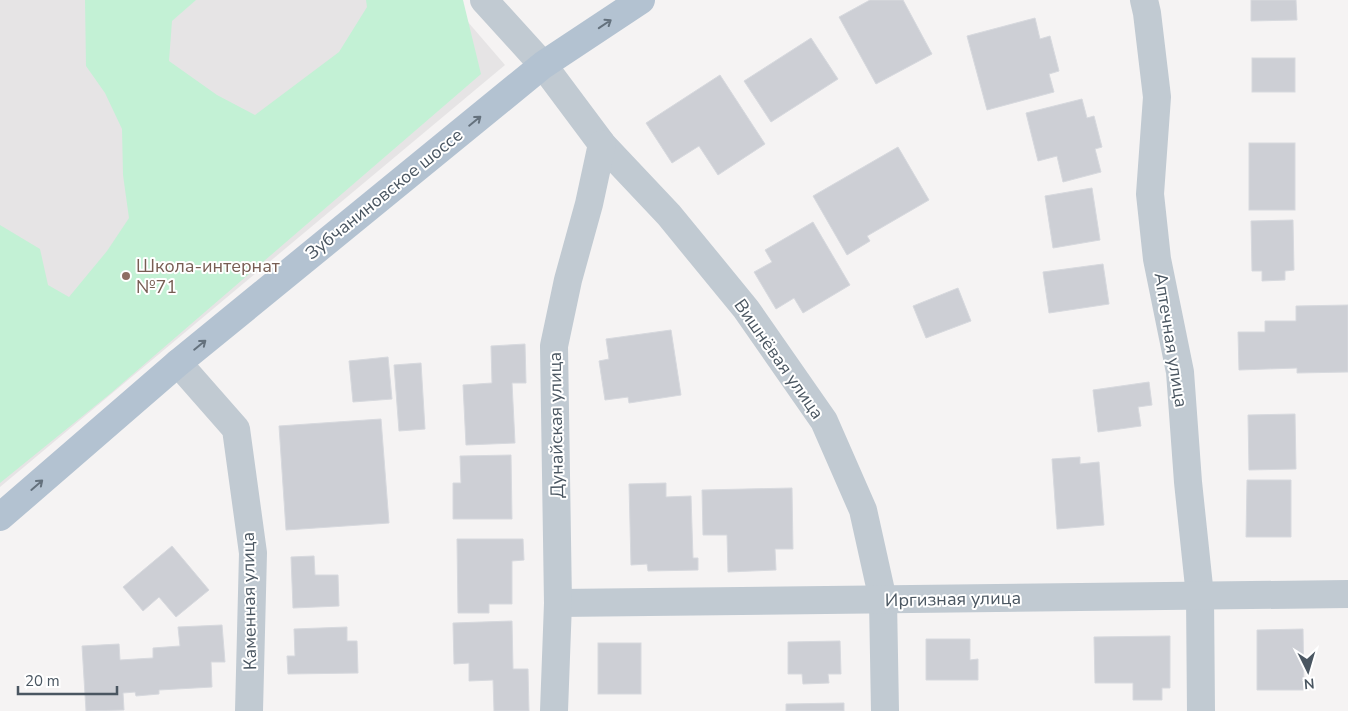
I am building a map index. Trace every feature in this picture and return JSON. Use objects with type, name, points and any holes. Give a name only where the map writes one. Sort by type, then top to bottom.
[{"type":"main road","name":"Зубчаниновское шоссе","points":[[0,517],[178,363],[543,65],[641,0]]},
{"type":"street","name":"Вишнёвая улица","points":[[484,0],[543,65],[602,144],[669,216],[746,309],[824,421],[863,510],[883,600],[885,711]]},
{"type":"street","name":"Аптечная улица","points":[[1144,0],[1157,97],[1150,194],[1157,259],[1180,372],[1188,482],[1200,596],[1201,711]]},
{"type":"street","name":"Дунайская улица","points":[[554,711],[558,604],[554,346],[568,280],[589,204],[602,144]]},
{"type":"street","name":"Каменная улица","points":[[178,363],[236,429],[253,554],[249,711]]},
{"type":"street","name":"Иргизная улица","points":[[558,604],[1348,594]]},
{"type":"shaded area","name":"Школа-интернат №71","points":[[0,0],[449,0],[505,65],[0,487]]},
{"type":"green space","name":"Школа-интернат №71","points":[[85,0],[196,0],[172,21],[169,61],[217,95],[255,115],[339,52],[367,7],[366,0],[463,0],[481,74],[111,393],[0,483],[0,225],[40,249],[48,285],[69,297],[107,251],[129,218],[123,175],[122,129],[105,93],[86,66]]},
{"type":"building","points":[[870,0],[903,0],[932,54],[876,84],[839,17]]},
{"type":"building","points":[[1251,0],[1296,0],[1297,20],[1251,21]]},
{"type":"building","points":[[1035,18],[1040,39],[1050,36],[1059,71],[1049,74],[1054,92],[987,110],[967,36]]},
{"type":"building","points":[[811,38],[838,79],[771,122],[744,81]]},
{"type":"building","points":[[1252,58],[1295,58],[1295,92],[1252,92]]},
{"type":"building","points":[[720,75],[765,144],[718,175],[699,146],[672,163],[646,123]]},
{"type":"building","points":[[1082,99],[1087,118],[1094,116],[1102,147],[1095,149],[1101,172],[1063,182],[1057,156],[1038,161],[1026,113]]},
{"type":"building","points":[[1249,143],[1295,143],[1295,210],[1249,210]]},
{"type":"building","points":[[898,147],[929,200],[867,236],[870,241],[847,255],[813,196]]},
{"type":"building","points":[[1092,188],[1100,240],[1053,248],[1045,196]]},
{"type":"building","points":[[1293,220],[1294,270],[1285,271],[1285,280],[1262,281],[1262,271],[1252,271],[1251,221]]},
{"type":"building","points":[[813,222],[850,285],[803,313],[794,298],[776,309],[754,272],[772,262],[765,250]]},
{"type":"building","points":[[1103,264],[1109,304],[1049,313],[1043,272]]},
{"type":"building","points":[[958,288],[971,321],[926,338],[913,306]]},
{"type":"building","points":[[1348,305],[1348,372],[1297,373],[1297,368],[1239,370],[1238,332],[1265,332],[1265,321],[1296,321],[1296,306]]},
{"type":"building","points":[[671,330],[681,395],[629,403],[628,397],[605,400],[599,361],[609,359],[606,339]]},
{"type":"building","points":[[525,344],[526,383],[512,383],[515,443],[466,445],[463,385],[492,383],[491,346]]},
{"type":"building","points":[[388,357],[392,399],[353,402],[349,361]]},
{"type":"building","points":[[421,363],[425,429],[399,431],[394,365]]},
{"type":"building","points":[[1149,382],[1152,405],[1138,407],[1141,426],[1098,432],[1093,390]]},
{"type":"building","points":[[1295,414],[1296,469],[1249,470],[1248,415]]},
{"type":"building","points":[[381,419],[389,523],[286,530],[279,426]]},
{"type":"building","points":[[511,455],[512,519],[453,519],[453,483],[461,483],[460,456]]},
{"type":"building","points":[[1080,457],[1080,464],[1099,462],[1104,525],[1057,529],[1052,459]]},
{"type":"building","points":[[1247,480],[1291,480],[1291,537],[1246,537]]},
{"type":"building","points":[[666,483],[666,497],[691,496],[693,558],[698,558],[698,570],[648,571],[647,564],[631,565],[629,484]]},
{"type":"building","points":[[792,488],[793,549],[775,549],[776,570],[728,572],[727,535],[703,535],[702,490]]},
{"type":"building","points":[[457,539],[523,539],[524,560],[512,561],[512,604],[489,604],[489,613],[458,613]]},
{"type":"building","points":[[172,546],[209,590],[176,617],[159,597],[143,611],[123,587]]},
{"type":"building","points":[[314,556],[315,575],[338,575],[339,606],[293,608],[291,557]]},
{"type":"building","points":[[512,621],[513,669],[528,669],[529,711],[494,711],[493,680],[469,681],[469,663],[454,664],[453,623]]},
{"type":"building","points":[[222,625],[225,662],[211,662],[212,687],[159,690],[159,694],[136,696],[135,692],[123,693],[124,710],[86,711],[82,646],[119,644],[120,660],[153,658],[153,648],[180,646],[178,627]]},
{"type":"building","points":[[347,627],[347,641],[357,641],[358,673],[288,674],[287,656],[295,656],[294,629]]},
{"type":"building","points":[[1303,629],[1304,690],[1257,690],[1257,630]]},
{"type":"building","points":[[1170,636],[1170,688],[1162,688],[1162,700],[1133,700],[1133,683],[1095,683],[1094,637]]},
{"type":"building","points":[[926,639],[970,639],[970,660],[978,659],[978,680],[926,680]]},
{"type":"building","points":[[840,641],[841,674],[828,674],[829,683],[803,684],[802,674],[788,674],[788,642]]},
{"type":"building","points":[[598,643],[641,643],[641,694],[598,694]]},
{"type":"building","points":[[844,703],[844,711],[786,711],[786,704]]},
{"type":"place","name":"Школа-интернат №71","points":[[126,276]]}]
